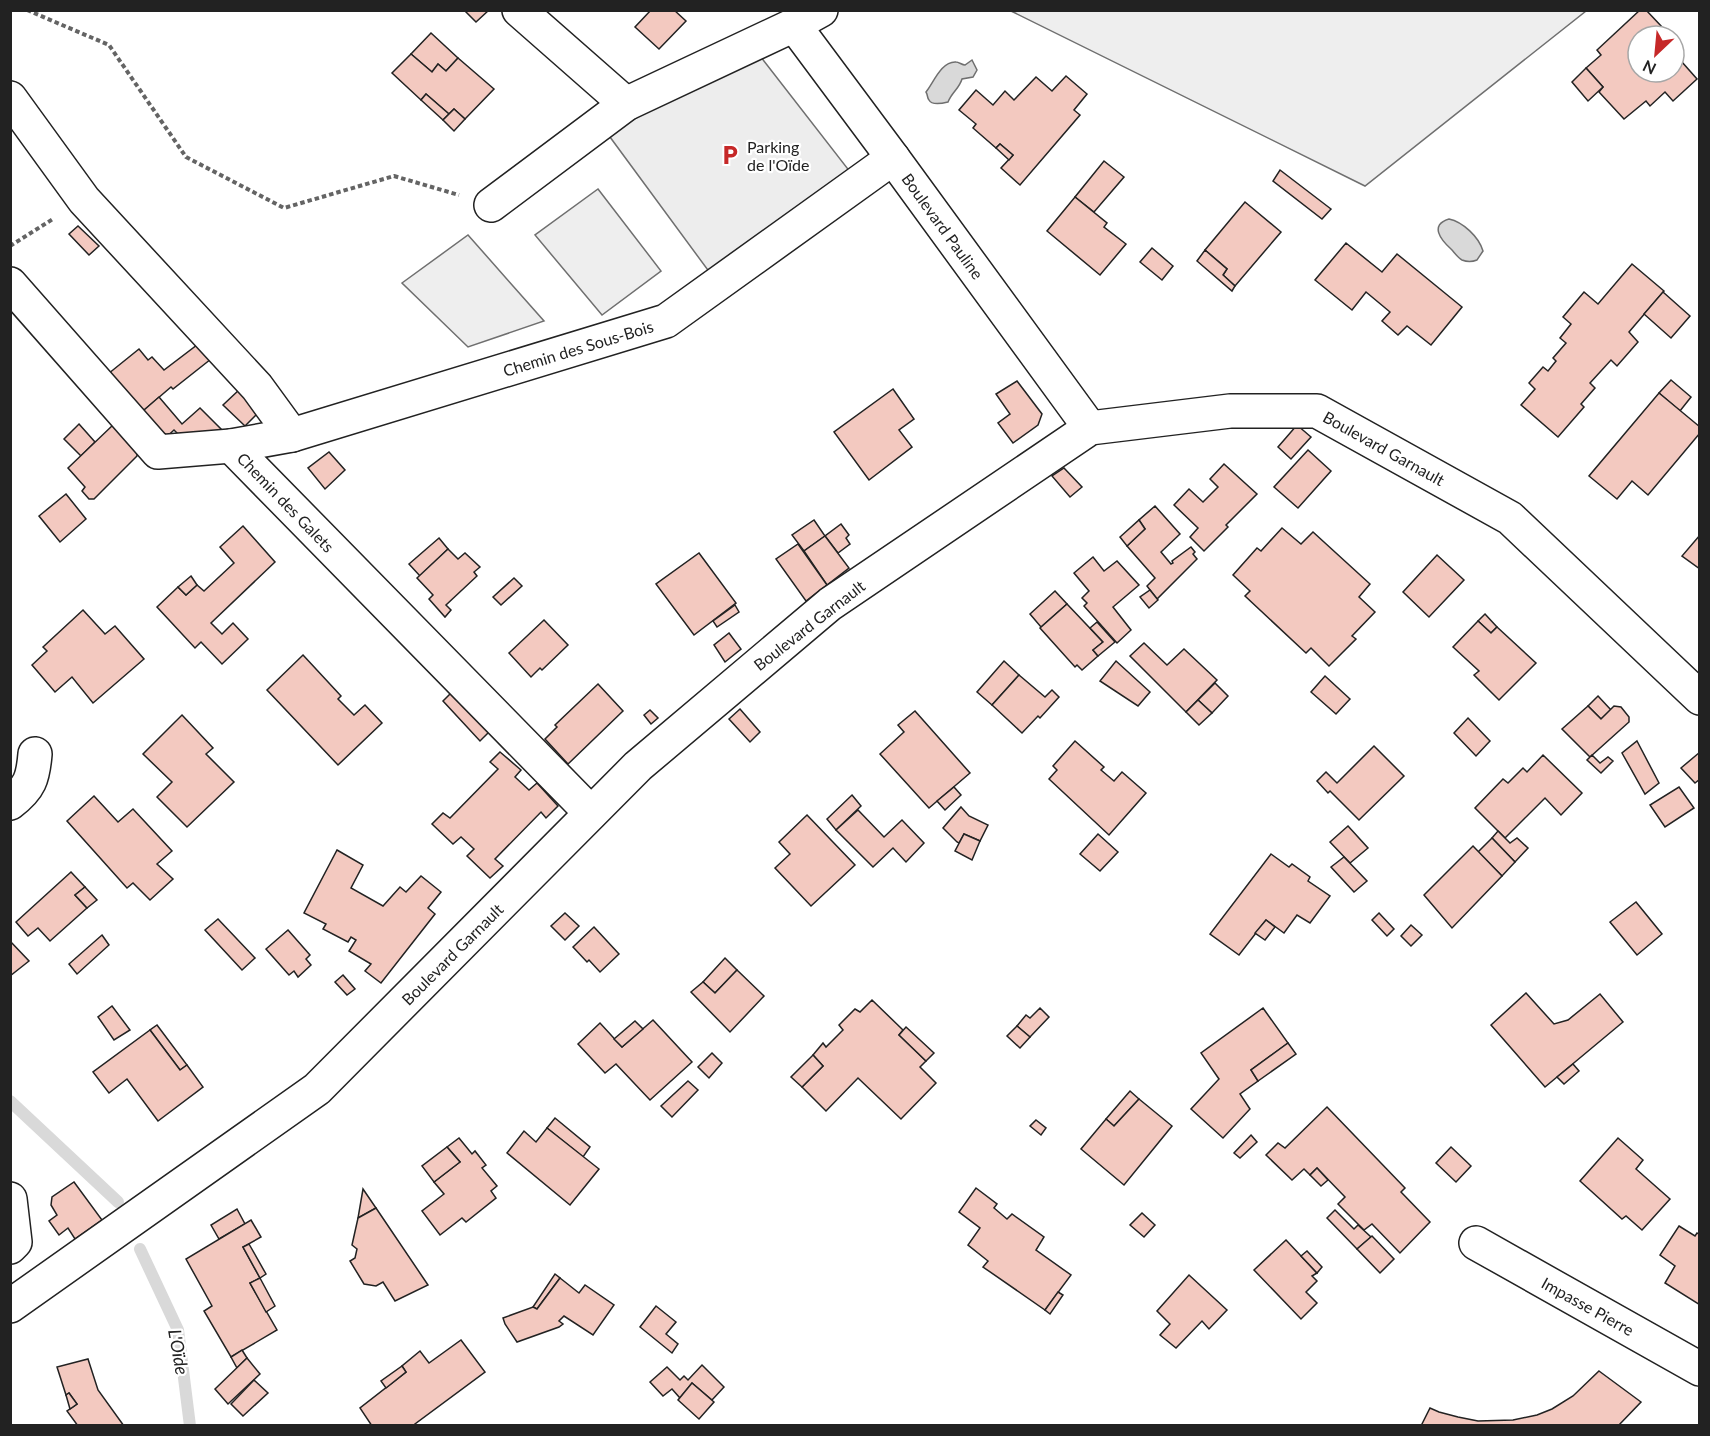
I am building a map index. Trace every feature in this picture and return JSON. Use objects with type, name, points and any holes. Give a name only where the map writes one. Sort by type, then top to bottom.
[{"type":"street","points":[[519,10],[626,104]]},
{"type":"street","points":[[491,205],[626,104],[807,18]]},
{"type":"street","name":"Boulevard Pauline","points":[[807,18],[893,158],[1090,428]]},
{"type":"street","points":[[10,98],[84,200],[257,387],[292,435]]},
{"type":"street","name":"Chemin des Sous-Bois","points":[[292,435],[666,321],[893,158]]},
{"type":"street","points":[[10,284],[158,452],[231,446]]},
{"type":"street","name":"Boulevard Garnault","points":[[10,1306],[317,1089],[638,766],[830,604],[1090,428],[1230,411],[1317,411],[1510,518],[1700,698]]},
{"type":"street","name":"Chemin des Galets","points":[[231,446],[292,435]]},
{"type":"street","name":"Chemin des Galets","points":[[231,446],[591,813]]},
{"type":"street","points":[[10,803],[28,786],[33,772],[35,754]]},
{"type":"street","points":[[10,1199],[15,1242],[10,1247]]},
{"type":"street","name":"Impasse Pierre","points":[[1476,1243],[1700,1369]]},
{"type":"path","points":[[27,10],[109,45],[186,157],[284,208],[394,176],[491,205]]},
{"type":"path","points":[[10,246],[84,200]]},
{"type":"shaded area","points":[[1011,11],[1586,11],[1365,186]]},
{"type":"shaded area","name":"Parking de l'Oïde","points":[[757,52],[851,173],[713,277],[610,137],[646,106]]},
{"type":"shaded area","points":[[972,60],[977,70],[973,77],[962,79],[948,102],[938,104],[931,102],[926,92],[942,69],[951,63],[957,62],[965,65]]},
{"type":"shaded area","points":[[598,189],[661,271],[602,315],[535,235]]},
{"type":"shaded area","points":[[1449,219],[1465,227],[1478,241],[1483,251],[1477,260],[1464,261],[1441,237],[1439,225]]},
{"type":"shaded area","points":[[468,235],[544,321],[468,347],[402,283]]},
{"type":"building","points":[[464,10],[489,10],[476,22]]},
{"type":"building","points":[[651,10],[674,10],[686,21],[659,49],[635,27]]},
{"type":"building","points":[[1640,10],[1646,10],[1659,24],[1626,24],[1626,84],[1686,84],[1686,67],[1697,79],[1673,101],[1665,92],[1650,106],[1646,101],[1624,119],[1599,92],[1603,87],[1586,68],[1601,55],[1597,50]]},
{"type":"building","points":[[431,33],[458,58],[446,71],[438,64],[432,72],[411,54]]},
{"type":"building","points":[[411,54],[432,72],[438,64],[446,71],[458,58],[494,89],[465,119],[454,109],[449,114],[426,94],[421,100],[392,73]]},
{"type":"building","points":[[1586,68],[1603,87],[1588,101],[1572,82]]},
{"type":"building","points":[[1066,76],[1087,94],[1074,110],[1080,115],[1020,185],[1001,168],[1013,155],[1000,144],[996,148],[973,128],[976,124],[959,110],[976,90],[993,105],[1005,91],[1014,100],[1036,77],[1052,91]]},
{"type":"building","points":[[426,94],[449,114],[443,120],[421,100]]},
{"type":"building","points":[[454,109],[465,119],[454,131],[443,120]]},
{"type":"building","points":[[1000,144],[1013,155],[1009,160],[996,148]]},
{"type":"building","points":[[1104,161],[1124,177],[1094,212],[1075,197]]},
{"type":"building","points":[[1280,170],[1331,209],[1322,219],[1273,181]]},
{"type":"building","points":[[1075,197],[1107,223],[1104,227],[1126,244],[1100,275],[1047,231]]},
{"type":"building","points":[[1245,202],[1281,232],[1235,286],[1223,275],[1227,269],[1205,250]]},
{"type":"building","points":[[78,226],[99,246],[89,255],[69,234]]},
{"type":"building","points":[[1346,243],[1382,272],[1397,254],[1462,307],[1431,345],[1407,326],[1398,335],[1382,321],[1390,312],[1366,292],[1352,310],[1315,280]]},
{"type":"building","points":[[1152,248],[1173,266],[1162,280],[1140,262]]},
{"type":"building","points":[[1205,250],[1227,269],[1223,275],[1235,286],[1232,291],[1197,261]]},
{"type":"building","points":[[1632,264],[1664,291],[1629,332],[1638,342],[1617,366],[1611,360],[1590,383],[1595,388],[1581,404],[1584,407],[1558,437],[1521,405],[1535,389],[1529,383],[1543,367],[1548,371],[1556,361],[1553,358],[1566,343],[1560,338],[1571,324],[1563,317],[1584,292],[1598,304]]},
{"type":"building","points":[[1663,292],[1690,316],[1671,338],[1644,314]]},
{"type":"building","points":[[197,345],[211,359],[173,389],[171,387],[136,417],[103,378],[139,349],[148,360],[152,357],[164,370]]},
{"type":"building","points":[[1671,380],[1691,397],[1680,411],[1659,393]]},
{"type":"building","points":[[1017,381],[1042,414],[1038,425],[1013,443],[998,423],[1010,414],[996,394]]},
{"type":"building","points":[[240,389],[261,410],[245,426],[223,405]]},
{"type":"building","points":[[893,389],[914,419],[899,430],[912,447],[869,480],[834,432]]},
{"type":"building","points":[[1659,393],[1700,427],[1700,433],[1648,495],[1632,481],[1617,499],[1589,476]]},
{"type":"building","points":[[159,397],[182,424],[200,408],[225,433],[183,439],[174,430],[160,443],[136,417]]},
{"type":"building","points":[[79,424],[95,442],[81,456],[64,439]]},
{"type":"building","points":[[114,424],[137,451],[137,456],[94,499],[89,499],[82,491],[85,487],[68,468]]},
{"type":"building","points":[[1297,425],[1311,437],[1291,459],[1278,447]]},
{"type":"building","points":[[1308,450],[1331,471],[1298,508],[1274,487]]},
{"type":"building","points":[[329,452],[345,470],[325,489],[308,468]]},
{"type":"building","points":[[1224,464],[1257,494],[1204,551],[1190,537],[1198,528],[1174,505],[1189,489],[1203,502],[1218,487],[1210,479]]},
{"type":"building","points":[[1064,468],[1082,487],[1070,497],[1052,476]]},
{"type":"building","points":[[66,494],[86,519],[60,542],[39,516]]},
{"type":"building","points":[[1155,506],[1180,534],[1161,552],[1171,564],[1191,547],[1197,559],[1157,599],[1147,586],[1155,578],[1127,546],[1145,529],[1139,520]]},
{"type":"building","points":[[814,520],[825,536],[804,551],[792,535]]},
{"type":"building","points":[[1139,520],[1145,529],[1127,546],[1120,537]]},
{"type":"building","points":[[841,524],[849,535],[846,538],[850,544],[838,553],[825,536]]},
{"type":"building","points":[[243,526],[275,562],[211,623],[222,634],[233,623],[248,639],[222,664],[201,642],[195,648],[157,607],[178,587],[186,595],[197,585],[204,591],[234,563],[220,547]]},
{"type":"building","points":[[1282,528],[1301,544],[1313,532],[1370,584],[1359,597],[1375,612],[1352,636],[1356,639],[1329,666],[1311,648],[1306,653],[1245,596],[1250,591],[1233,575],[1257,548],[1261,551]]},
{"type":"building","points":[[1700,535],[1700,569],[1682,556]]},
{"type":"building","points":[[825,536],[849,568],[827,585],[804,551]]},
{"type":"building","points":[[439,538],[448,549],[420,576],[409,564]]},
{"type":"building","points":[[798,544],[827,585],[806,601],[776,559]]},
{"type":"building","points":[[448,549],[458,559],[465,553],[480,567],[474,572],[477,576],[446,605],[451,610],[445,617],[429,599],[433,595],[417,578]]},
{"type":"building","points":[[699,553],[736,603],[694,635],[656,584]]},
{"type":"building","points":[[1437,555],[1464,580],[1429,617],[1403,592]]},
{"type":"building","points":[[1093,557],[1104,571],[1117,561],[1139,585],[1113,607],[1131,630],[1117,643],[1084,606],[1087,603],[1082,598],[1089,591],[1074,573]]},
{"type":"building","points":[[191,576],[197,585],[186,595],[178,587]]},
{"type":"building","points":[[514,578],[522,586],[501,605],[493,597]]},
{"type":"building","points":[[1150,590],[1158,600],[1149,608],[1140,597]]},
{"type":"building","points":[[1055,591],[1067,604],[1041,627],[1030,614]]},
{"type":"building","points":[[1067,604],[1103,642],[1093,650],[1098,656],[1082,670],[1077,665],[1075,667],[1040,628]]},
{"type":"building","points":[[735,605],[739,612],[717,627],[713,621]]},
{"type":"building","points":[[83,610],[105,634],[115,626],[144,659],[93,703],[72,677],[55,692],[32,665],[47,651],[43,647]]},
{"type":"building","points":[[1485,614],[1497,627],[1491,633],[1478,621]]},
{"type":"building","points":[[544,620],[568,645],[542,670],[540,668],[531,677],[509,653]]},
{"type":"building","points":[[1478,621],[1491,633],[1497,627],[1536,663],[1499,700],[1474,675],[1479,671],[1453,647]]},
{"type":"building","points":[[1097,622],[1115,642],[1098,656],[1093,650],[1103,642],[1090,628]]},
{"type":"building","points":[[729,633],[741,649],[725,662],[714,645]]},
{"type":"building","points":[[1144,643],[1167,665],[1184,649],[1217,680],[1186,712],[1130,656]]},
{"type":"building","points":[[303,655],[341,696],[338,699],[354,715],[365,705],[382,723],[338,765],[267,690]]},
{"type":"building","points":[[1004,661],[1019,675],[992,705],[977,692]]},
{"type":"building","points":[[1116,661],[1150,692],[1138,706],[1100,681]]},
{"type":"building","points":[[1019,675],[1045,697],[1052,690],[1059,697],[1040,718],[1038,716],[1022,733],[992,705]]},
{"type":"building","points":[[1325,676],[1350,699],[1336,714],[1311,692]]},
{"type":"building","points":[[1215,683],[1228,696],[1212,713],[1198,700]]},
{"type":"building","points":[[598,684],[623,711],[568,764],[545,739],[557,727],[555,725]]},
{"type":"building","points":[[454,690],[492,729],[480,741],[443,701]]},
{"type":"building","points":[[1598,696],[1611,710],[1601,719],[1588,706]]},
{"type":"building","points":[[1198,700],[1212,713],[1199,725],[1186,712]]},
{"type":"building","points":[[1588,706],[1601,719],[1614,706],[1621,707],[1629,717],[1629,722],[1590,757],[1562,729]]},
{"type":"building","points":[[740,709],[760,732],[750,742],[729,719]]},
{"type":"building","points":[[650,710],[658,718],[651,724],[644,715]]},
{"type":"building","points":[[915,711],[970,773],[929,808],[880,754],[904,732],[898,725]]},
{"type":"building","points":[[182,715],[213,748],[206,754],[234,782],[187,827],[157,797],[172,782],[143,754]]},
{"type":"building","points":[[1468,718],[1490,741],[1476,756],[1454,733]]},
{"type":"building","points":[[1075,741],[1104,767],[1101,770],[1114,781],[1122,772],[1146,793],[1109,835],[1049,779],[1057,770],[1053,766]]},
{"type":"building","points":[[1637,741],[1659,783],[1645,794],[1622,753]]},
{"type":"building","points":[[1374,746],[1404,776],[1359,820],[1317,781],[1326,772],[1337,783]]},
{"type":"building","points":[[500,752],[521,770],[515,777],[529,790],[537,783],[558,806],[546,818],[541,812],[495,859],[503,866],[490,878],[467,856],[474,849],[461,837],[453,844],[432,824],[443,813],[450,818],[498,769],[490,762]]},
{"type":"building","points":[[1700,752],[1700,779],[1695,783],[1681,768]]},
{"type":"building","points":[[1543,755],[1582,793],[1561,815],[1545,798],[1505,838],[1475,808],[1503,779],[1508,783],[1523,768],[1527,772]]},
{"type":"building","points":[[1592,755],[1600,763],[1608,757],[1613,761],[1601,773],[1587,760]]},
{"type":"building","points":[[954,787],[961,795],[945,810],[937,801]]},
{"type":"building","points":[[1679,787],[1694,808],[1665,827],[1650,805]]},
{"type":"building","points":[[852,795],[861,806],[836,830],[827,819]]},
{"type":"building","points":[[94,796],[118,822],[133,809],[172,851],[157,864],[173,879],[150,900],[133,883],[127,888],[67,821]]},
{"type":"building","points":[[961,807],[969,816],[988,825],[980,841],[964,834],[959,843],[943,828]]},
{"type":"building","points":[[858,810],[884,837],[902,820],[924,843],[906,862],[893,848],[873,867],[836,830]]},
{"type":"building","points":[[807,815],[855,865],[811,906],[775,868],[790,854],[779,842]]},
{"type":"building","points":[[1348,826],[1368,848],[1350,863],[1330,842]]},
{"type":"building","points":[[1498,831],[1510,843],[1517,838],[1528,848],[1515,862],[1492,838]]},
{"type":"building","points":[[964,834],[980,841],[972,860],[955,851]]},
{"type":"building","points":[[1098,834],[1118,852],[1100,871],[1080,854]]},
{"type":"building","points":[[1492,838],[1515,862],[1502,876],[1478,852]]},
{"type":"building","points":[[1473,846],[1502,876],[1452,928],[1424,895]]},
{"type":"building","points":[[337,850],[363,865],[351,888],[383,906],[400,887],[406,892],[421,876],[441,892],[428,908],[435,914],[381,983],[365,971],[371,964],[349,951],[356,940],[351,937],[348,942],[323,929],[326,924],[304,913]]},
{"type":"building","points":[[1271,854],[1289,867],[1292,864],[1310,877],[1308,881],[1330,896],[1310,923],[1297,915],[1284,933],[1266,920],[1239,955],[1210,934]]},
{"type":"building","points":[[1344,857],[1367,881],[1354,892],[1331,867]]},
{"type":"building","points":[[71,872],[85,887],[75,895],[87,908],[50,941],[38,928],[28,936],[16,922]]},
{"type":"building","points":[[85,887],[97,900],[87,908],[75,895]]},
{"type":"building","points":[[1636,902],[1662,934],[1637,955],[1610,922]]},
{"type":"building","points":[[565,913],[579,926],[565,940],[551,926]]},
{"type":"building","points":[[1379,913],[1394,929],[1387,936],[1372,920]]},
{"type":"building","points":[[218,919],[255,958],[242,970],[205,930]]},
{"type":"building","points":[[1266,920],[1275,927],[1265,940],[1255,933]]},
{"type":"building","points":[[1411,925],[1422,935],[1411,946],[1401,936]]},
{"type":"building","points":[[594,927],[619,954],[600,972],[573,947]]},
{"type":"building","points":[[288,930],[310,955],[306,959],[311,965],[298,977],[294,971],[289,975],[266,949]]},
{"type":"building","points":[[102,935],[109,945],[77,974],[69,964]]},
{"type":"building","points":[[10,941],[29,961],[10,976]]},
{"type":"building","points":[[725,958],[737,970],[715,993],[703,982]]},
{"type":"building","points":[[737,970],[764,996],[730,1032],[691,992],[703,982],[715,993]]},
{"type":"building","points":[[343,975],[355,989],[347,995],[335,982]]},
{"type":"building","points":[[1526,993],[1554,1024],[1568,1020],[1600,994],[1623,1022],[1545,1087],[1491,1025]]},
{"type":"building","points":[[872,1000],[903,1030],[899,1035],[926,1061],[920,1067],[936,1083],[901,1119],[858,1078],[826,1111],[802,1087],[823,1066],[813,1055],[823,1043],[826,1047],[843,1030],[839,1025],[855,1009],[860,1012]]},
{"type":"building","points":[[112,1006],[130,1030],[114,1040],[98,1017]]},
{"type":"building","points":[[1040,1008],[1049,1017],[1030,1037],[1017,1026],[1026,1015],[1030,1018]]},
{"type":"building","points":[[1263,1008],[1288,1043],[1251,1070],[1258,1081],[1240,1094],[1250,1109],[1223,1138],[1191,1109],[1219,1079],[1201,1053]]},
{"type":"building","points":[[653,1020],[692,1062],[650,1100],[616,1064],[605,1073],[578,1044],[600,1023],[622,1047]]},
{"type":"building","points":[[635,1021],[643,1029],[622,1047],[614,1039]]},
{"type":"building","points":[[157,1025],[187,1065],[180,1070],[150,1030]]},
{"type":"building","points":[[1017,1026],[1030,1037],[1020,1048],[1007,1036]]},
{"type":"building","points":[[906,1027],[934,1053],[926,1061],[899,1035]]},
{"type":"building","points":[[150,1030],[180,1070],[187,1065],[203,1087],[158,1121],[127,1079],[109,1093],[93,1072]]},
{"type":"building","points":[[1288,1043],[1296,1054],[1258,1081],[1251,1070]]},
{"type":"building","points":[[712,1053],[722,1063],[709,1078],[698,1067]]},
{"type":"building","points":[[813,1055],[823,1066],[802,1087],[791,1077]]},
{"type":"building","points":[[1573,1064],[1579,1071],[1564,1084],[1557,1077]]},
{"type":"building","points":[[688,1081],[698,1090],[672,1117],[661,1106]]},
{"type":"building","points":[[1130,1091],[1139,1099],[1114,1126],[1106,1119]]},
{"type":"building","points":[[1139,1099],[1172,1126],[1124,1185],[1081,1149],[1106,1119],[1114,1126]]},
{"type":"building","points":[[1327,1107],[1405,1188],[1401,1192],[1430,1222],[1400,1253],[1372,1224],[1364,1230],[1338,1204],[1345,1197],[1317,1168],[1310,1175],[1304,1169],[1292,1180],[1266,1155],[1278,1143],[1285,1148]]},
{"type":"building","points":[[555,1118],[590,1147],[583,1157],[547,1128]]},
{"type":"building","points":[[1036,1120],[1046,1128],[1041,1135],[1030,1126]]},
{"type":"building","points":[[547,1128],[599,1169],[570,1205],[507,1153],[524,1131],[536,1142]]},
{"type":"building","points":[[1251,1135],[1257,1142],[1240,1158],[1234,1153]]},
{"type":"building","points":[[459,1138],[472,1154],[475,1151],[486,1165],[482,1168],[497,1186],[491,1191],[496,1198],[466,1222],[462,1218],[440,1235],[422,1211],[444,1194],[434,1182],[460,1162],[447,1147]]},
{"type":"building","points":[[1618,1138],[1643,1160],[1636,1169],[1670,1199],[1642,1230],[1626,1216],[1622,1219],[1580,1181]]},
{"type":"building","points":[[447,1147],[460,1162],[434,1182],[422,1166]]},
{"type":"building","points":[[1451,1147],[1471,1166],[1456,1182],[1436,1163]]},
{"type":"building","points":[[1317,1168],[1328,1180],[1321,1186],[1310,1175]]},
{"type":"building","points":[[74,1182],[102,1220],[75,1239],[68,1228],[59,1235],[49,1221],[57,1215],[51,1205],[52,1197]]},
{"type":"building","points":[[976,1188],[997,1204],[994,1208],[1007,1219],[1012,1214],[1044,1237],[1036,1250],[1071,1275],[1045,1310],[983,1267],[988,1261],[968,1245],[980,1228],[959,1212]]},
{"type":"building","points":[[363,1189],[376,1208],[358,1218]]},
{"type":"building","points":[[376,1208],[428,1285],[395,1301],[383,1282],[376,1286],[364,1284],[350,1261],[355,1258],[357,1249],[352,1245],[358,1218]]},
{"type":"building","points":[[237,1209],[245,1224],[219,1239],[211,1225]]},
{"type":"building","points":[[1335,1210],[1354,1229],[1358,1225],[1371,1237],[1357,1249],[1327,1218]]},
{"type":"building","points":[[1142,1213],[1155,1225],[1144,1237],[1130,1225]]},
{"type":"building","points":[[251,1220],[261,1237],[243,1247],[260,1278],[250,1283],[277,1330],[231,1357],[204,1311],[212,1306],[186,1259]]},
{"type":"building","points":[[1679,1226],[1695,1236],[1697,1233],[1700,1235],[1700,1305],[1665,1283],[1675,1266],[1660,1255]]},
{"type":"building","points":[[1372,1236],[1394,1259],[1380,1273],[1357,1249]]},
{"type":"building","points":[[1286,1240],[1317,1273],[1312,1276],[1317,1281],[1306,1292],[1317,1303],[1301,1319],[1254,1270]]},
{"type":"building","points":[[249,1244],[266,1274],[260,1278],[243,1247]]},
{"type":"building","points":[[1307,1251],[1322,1267],[1317,1273],[1301,1256]]},
{"type":"building","points":[[555,1274],[560,1278],[537,1309],[533,1307]]},
{"type":"building","points":[[1189,1275],[1227,1310],[1209,1329],[1202,1321],[1176,1348],[1160,1335],[1170,1324],[1157,1311]]},
{"type":"building","points":[[260,1278],[275,1306],[266,1312],[250,1283]]},
{"type":"building","points":[[560,1278],[579,1293],[585,1285],[614,1305],[593,1335],[564,1316],[559,1321],[563,1324],[559,1327],[517,1342],[503,1318],[533,1307],[537,1309]]},
{"type":"building","points":[[1058,1292],[1063,1295],[1050,1314],[1045,1310]]},
{"type":"building","points":[[656,1306],[676,1322],[666,1334],[678,1344],[672,1353],[640,1327]]},
{"type":"building","points":[[461,1340],[485,1372],[415,1424],[416,1426],[372,1426],[360,1408],[406,1372],[402,1366],[420,1351],[429,1363]]},
{"type":"building","points":[[242,1350],[247,1358],[237,1368],[231,1357]]},
{"type":"building","points":[[247,1358],[260,1374],[228,1404],[215,1389]]},
{"type":"building","points":[[88,1359],[98,1390],[124,1426],[78,1426],[67,1411],[77,1404],[69,1393],[66,1395],[57,1367]]},
{"type":"building","points":[[702,1365],[724,1387],[712,1400],[692,1383],[680,1398],[672,1389],[663,1396],[650,1382],[667,1367],[680,1380],[684,1376],[688,1380]]},
{"type":"building","points":[[402,1366],[406,1372],[386,1388],[381,1381]]},
{"type":"building","points":[[1599,1371],[1641,1402],[1618,1426],[1421,1426],[1430,1408],[1478,1421],[1513,1420],[1537,1415],[1573,1396]]},
{"type":"building","points":[[254,1380],[268,1393],[243,1416],[231,1404]]},
{"type":"building","points":[[692,1383],[714,1402],[699,1419],[678,1400]]},
{"type":"building","points":[[69,1393],[77,1404],[70,1409],[66,1395]]},
{"type":"waterway","name":"L'Oïde","points":[[10,1101],[118,1202]]},
{"type":"waterway","name":"L'Oïde","points":[[140,1249],[178,1330],[190,1426]]},
{"type":"place","name":"Parking de l'Oïde","points":[[730,155]]}]
